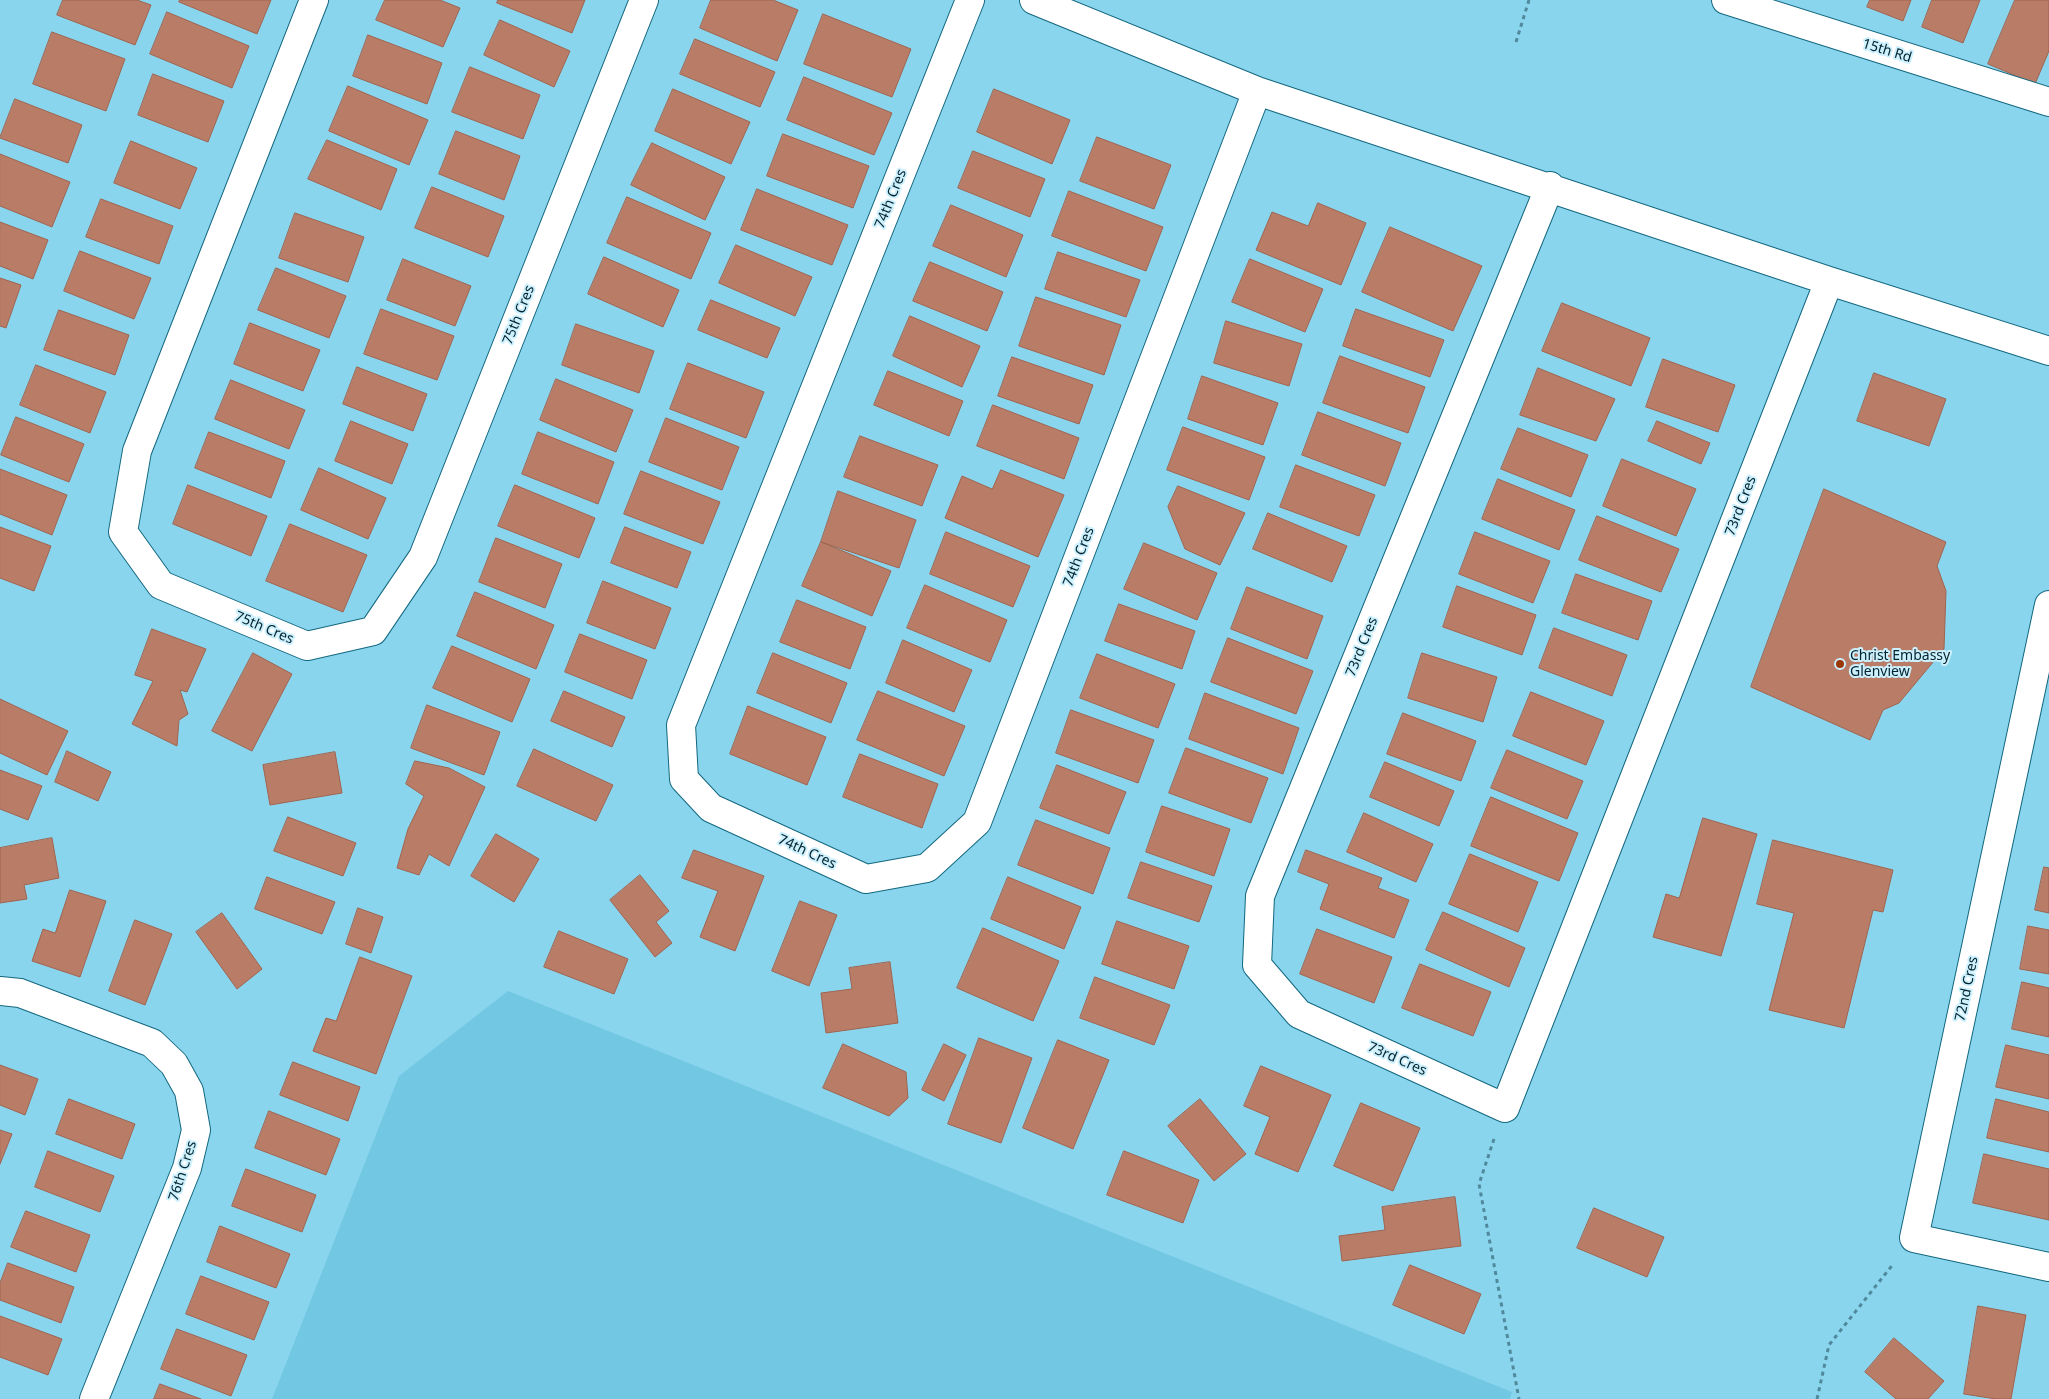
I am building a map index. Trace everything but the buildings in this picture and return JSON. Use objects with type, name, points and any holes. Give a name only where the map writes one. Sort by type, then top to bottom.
[{"type":"street","name":"75th Cres","points":[[314,0],[137,451],[123,532],[161,585],[307,646],[373,631],[423,557],[644,0]]},
{"type":"street","name":"74th Cres","points":[[970,0],[681,725],[684,779],[711,808],[866,879],[927,868],[978,822],[1257,91]]},
{"type":"street","points":[[1034,0],[1257,91],[1550,186],[1830,280],[2049,350]]},
{"type":"street","name":"15th Rd","points":[[1726,0],[2049,102]]},
{"type":"street","name":"73rd Cres","points":[[1550,186],[1260,896],[1257,966],[1299,1014],[1505,1108],[1830,280]]},
{"type":"street","name":"72nd Cres","points":[[1914,1238],[2049,605]]},
{"type":"street","name":"76th Cres","points":[[0,991],[20,993],[152,1043],[174,1064],[189,1091],[196,1130],[187,1168],[94,1399]]},
{"type":"street","points":[[1914,1238],[2049,1267]]},
{"type":"path","points":[[1516,42],[1529,0]]},
{"type":"path","points":[[1505,1108],[1479,1184],[1519,1399]]},
{"type":"path","points":[[1817,1399],[1829,1345],[1914,1238]]},
{"type":"shaded area","points":[[508,991],[1512,1392],[1510,1399],[272,1399],[399,1076]]},
{"type":"place","name":"Christ Embassy Glenview","points":[[1840,664]]}]
